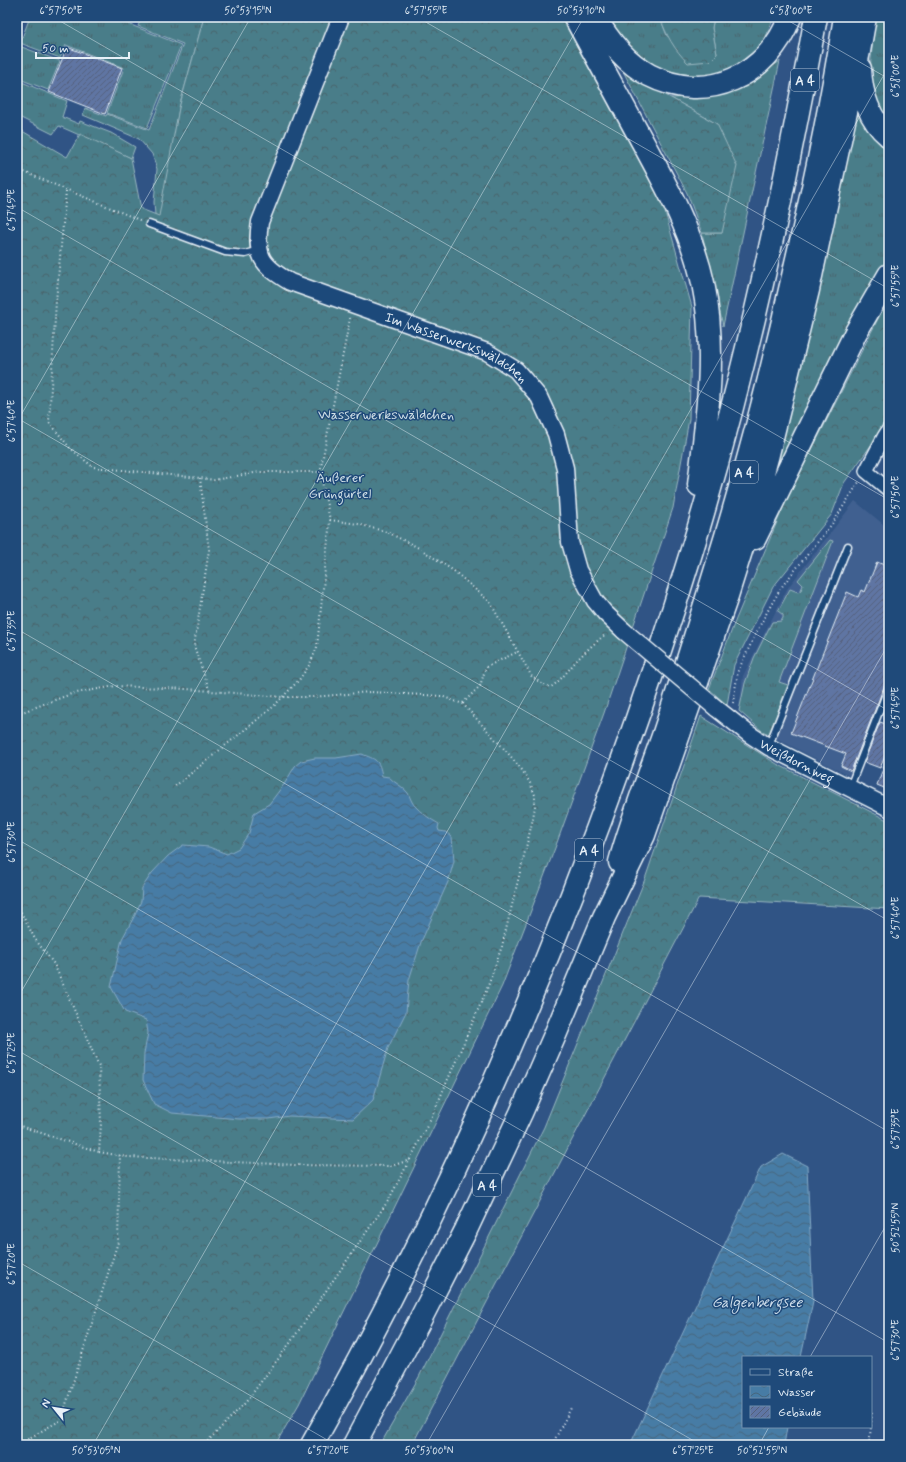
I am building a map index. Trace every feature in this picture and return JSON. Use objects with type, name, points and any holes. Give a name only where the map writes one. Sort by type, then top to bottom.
[{"type":"highway","points":[[575,17],[679,212],[693,248],[703,283],[708,316],[710,361],[708,404],[691,552]]},
{"type":"highway","points":[[595,17],[603,32],[611,42],[637,68],[648,75],[664,81],[677,85],[693,87],[725,83],[739,77],[753,68],[772,50],[787,27],[790,17]]},
{"type":"highway","points":[[793,142],[802,17]]},
{"type":"highway","name":"A 4","points":[[312,1445],[410,1260],[454,1170],[530,996],[569,902],[619,768],[691,552],[739,378],[768,258],[793,142],[816,17]]},
{"type":"highway","name":"A 4","points":[[354,1445],[469,1223],[521,1113],[604,917],[629,829],[664,732],[713,578],[755,431],[782,325],[806,219],[845,17]]},
{"type":"highway","points":[[604,917],[644,835],[725,602],[768,454],[805,305],[860,51],[865,17]]},
{"type":"highway","points":[[860,51],[861,84],[865,98],[876,121],[889,136]]},
{"type":"highway","points":[[725,602],[856,332],[889,275]]},
{"type":"street","name":"Im Wasserwerkswäldchen","points":[[341,17],[260,222],[258,239],[259,250],[263,260],[271,271],[290,282],[487,352],[516,370],[539,397],[556,434],[565,468],[570,542],[578,570],[595,601],[624,631],[716,708]]},
{"type":"street","points":[[889,429],[866,471],[889,490]]},
{"type":"street","name":"Weißdornweg","points":[[716,708],[749,734],[769,747],[850,787],[888,802]]},
{"type":"lane","points":[[149,224],[225,252],[246,254],[259,250]]},
{"type":"lane","points":[[769,747],[848,546]]},
{"type":"lane","points":[[850,787],[889,686]]},
{"type":"path","points":[[17,169],[149,224]]},
{"type":"path","points":[[66,190],[56,301],[49,422],[70,448],[93,468],[214,480],[260,472],[320,472]]},
{"type":"path","points":[[174,787],[273,706],[299,680],[310,664],[317,647],[330,520],[320,472],[353,304]]},
{"type":"path","points":[[736,688],[738,672],[771,605],[784,585],[832,524],[866,471]]},
{"type":"path","points":[[200,478],[209,550],[194,646],[210,692]]},
{"type":"path","points":[[330,520],[358,524],[387,532],[419,548],[454,571],[490,602],[532,677],[544,686],[552,687],[559,682],[580,657],[608,633]]},
{"type":"path","points":[[463,704],[480,686],[486,667],[517,652]]},
{"type":"path","points":[[17,714],[71,694],[115,686],[187,689],[282,697],[313,697],[370,692],[441,696],[463,704],[522,770],[535,795],[535,807],[502,946],[481,1003],[433,1114],[410,1160],[388,1202],[290,1343],[246,1402],[204,1445]]},
{"type":"path","points":[[17,905],[35,939],[54,964],[99,1066],[101,1124],[99,1152]]},
{"type":"path","points":[[17,1125],[99,1152],[128,1157],[297,1165],[391,1166],[410,1160]]},
{"type":"path","points":[[17,1445],[61,1420],[118,1242],[120,1155]]},
{"type":"path","points":[[552,1445],[572,1406]]},
{"type":"path","points":[[869,1445],[871,1428]]},
{"type":"shaded area","points":[[855,501],[889,529],[889,698],[857,780],[762,731],[739,711],[743,676],[787,589]]},
{"type":"green space","points":[[30,17],[111,17],[181,45],[147,128],[107,113],[124,68],[66,45],[60,58],[20,43]]},
{"type":"green space","points":[[142,17],[204,17],[179,108],[160,217],[155,215],[154,202],[157,169],[152,154],[139,139],[83,115],[85,108],[106,116],[107,114],[149,130],[183,44],[138,26]]},
{"type":"green space","name":"Äußerer Grüngürtel","points":[[204,17],[561,17],[663,205],[692,307],[689,419],[673,508],[604,713],[555,848],[502,986],[299,1404],[275,1445],[17,1445],[17,128],[67,157],[80,134],[131,158],[141,209],[159,216],[179,108]]},
{"type":"green space","points":[[607,17],[660,17],[667,36],[717,54],[712,28],[714,17],[774,17],[763,44],[735,66],[715,74],[685,77],[652,64],[620,38]]},
{"type":"green space","points":[[660,17],[714,17],[712,28],[717,54],[710,61],[688,63],[671,42]]},
{"type":"green space","points":[[875,17],[889,17],[889,123],[879,108],[869,80]]},
{"type":"green space","points":[[19,46],[60,61],[48,90],[17,78],[17,52]]},
{"type":"green space","points":[[780,61],[723,326],[702,233],[722,233],[717,124],[671,98],[706,96],[745,86]]},
{"type":"green space","points":[[623,71],[717,124],[737,166],[722,233],[702,233],[687,193]]},
{"type":"green space","points":[[17,80],[67,101],[62,117],[79,124],[80,121],[111,133],[135,147],[131,158],[59,126],[53,134],[17,116]]},
{"type":"green space","points":[[857,107],[865,127],[889,147],[889,256],[849,321],[781,462],[776,462]]},
{"type":"green space","points":[[889,297],[889,420],[844,483],[832,514],[773,587],[734,665],[727,705],[709,689],[736,619],[785,503]]},
{"type":"green space","points":[[830,540],[833,541],[779,682],[788,685],[769,734],[762,731],[739,711],[745,683],[754,658],[772,622],[781,621],[783,618],[783,615],[778,611],[790,589],[798,592],[801,590],[803,585],[798,580]]},
{"type":"green space","points":[[701,716],[777,764],[889,821],[889,909],[699,898],[412,1445],[380,1445],[419,1377],[544,1127],[645,879]]},
{"type":"water","points":[[362,754],[378,763],[382,776],[389,777],[404,788],[414,805],[426,816],[439,824],[439,831],[446,832],[452,837],[454,861],[448,882],[421,942],[409,980],[406,1012],[388,1048],[373,1100],[353,1119],[289,1116],[269,1119],[239,1119],[172,1113],[154,1104],[143,1080],[144,1053],[148,1033],[146,1020],[125,1012],[111,987],[122,939],[141,901],[142,888],[152,873],[168,856],[183,845],[209,847],[227,854],[239,848],[249,833],[254,813],[269,804],[285,783],[295,766],[301,761],[315,758],[336,758]]},
{"type":"water","name":"Galgenbergsee","points":[[783,1154],[807,1166],[813,1301],[801,1356],[742,1356],[742,1428],[787,1428],[784,1445],[630,1445],[761,1167]]},
{"type":"building","points":[[67,47],[122,68],[105,114],[49,92]]},
{"type":"building","points":[[877,562],[889,567],[889,674],[851,771],[841,766],[846,754],[791,733],[847,592],[858,597],[861,590],[865,592]]},
{"type":"building","points":[[880,722],[889,725],[889,747],[880,768],[864,762]]},
{"type":"building","points":[[889,755],[889,790],[877,785]]},
{"type":"park label","name":"Wasserwerkswäldchen","points":[[386,414]]}]
